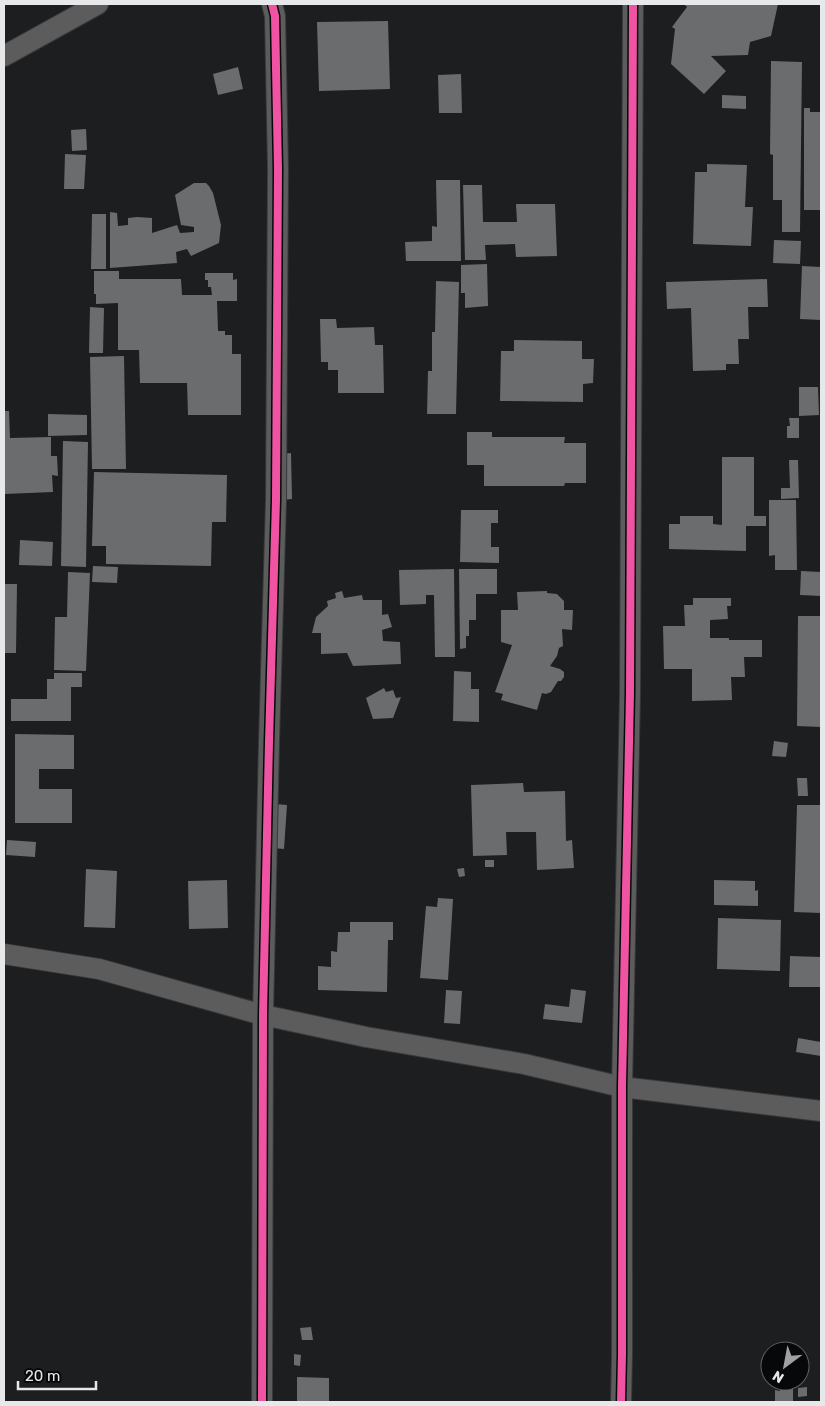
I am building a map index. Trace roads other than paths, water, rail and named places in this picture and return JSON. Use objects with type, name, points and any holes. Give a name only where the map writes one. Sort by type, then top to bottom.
[{"type":"street","points":[[4,56],[98,4]]},
{"type":"street","points":[[262,1402],[263,1015],[276,500],[278,169],[275,16],[272,4]]},
{"type":"street","points":[[621,1402],[622,1087],[630,694],[633,4]]},
{"type":"street","points":[[4,954],[98,970],[263,1015],[366,1037],[524,1064],[622,1087],[821,1111]]}]
